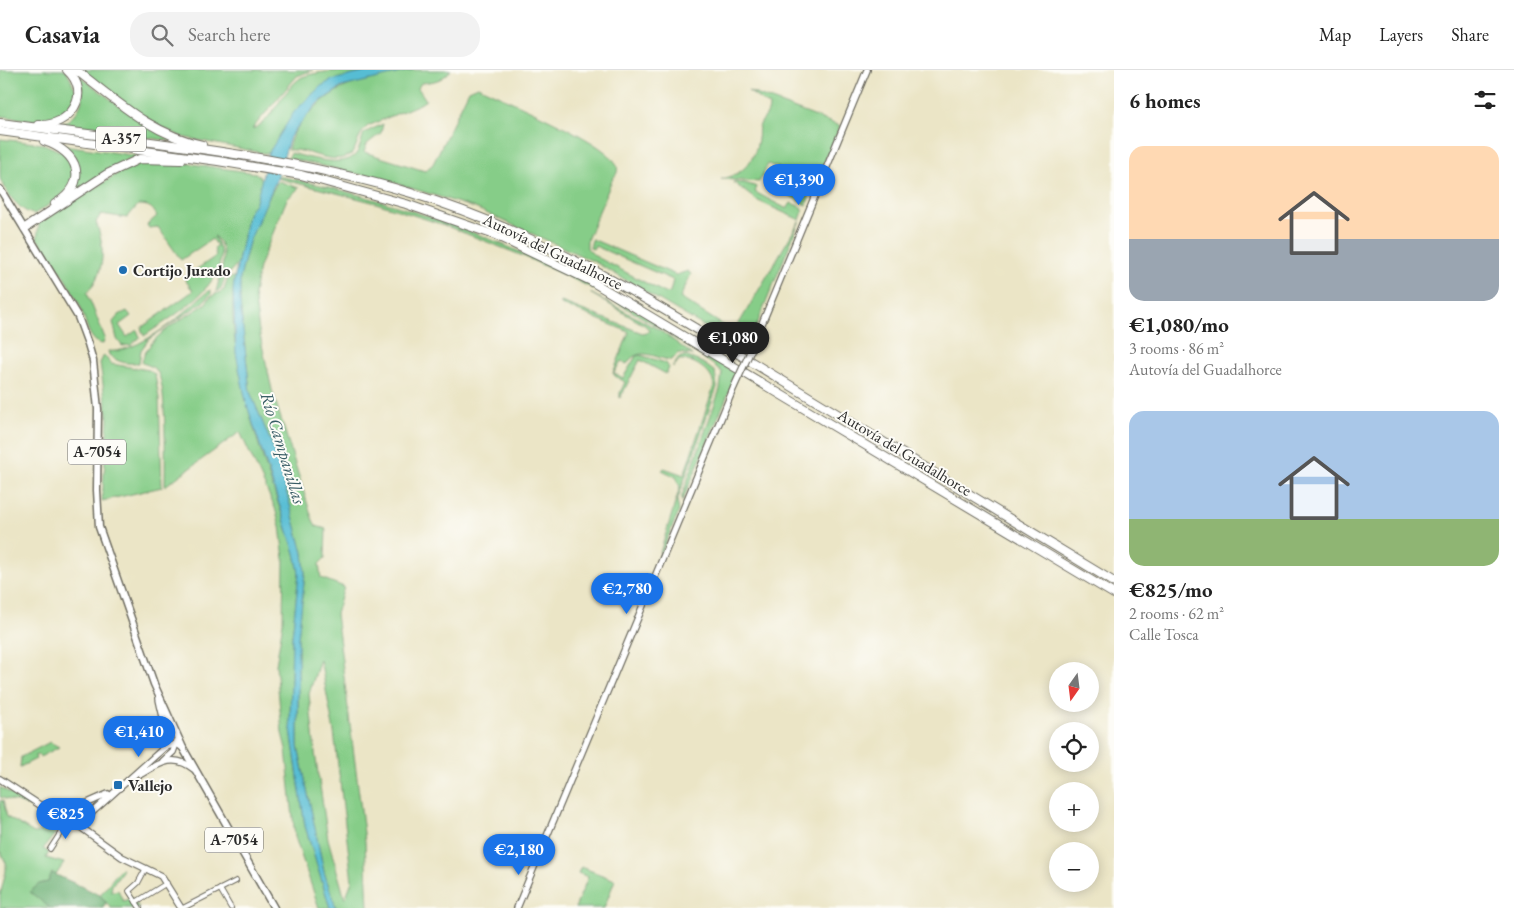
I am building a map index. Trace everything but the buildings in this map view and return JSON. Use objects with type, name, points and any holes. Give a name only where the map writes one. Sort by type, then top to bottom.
[{"type":"highway","points":[[0,122],[44,125],[59,122],[70,116],[80,95],[78,84],[67,70]]},
{"type":"highway","points":[[76,70],[164,134],[181,141],[233,154]]},
{"type":"highway","name":"Autovía del Guadalhorce","points":[[0,122],[303,165],[412,194],[548,246],[675,315],[1114,582]]},
{"type":"highway","points":[[0,132],[57,146],[66,151],[73,159],[76,168],[75,180],[70,191],[24,226]]},
{"type":"highway","name":"Autovía del Guadalhorce","points":[[0,132],[240,164],[301,175],[406,204],[495,235],[591,281],[1114,594]]},
{"type":"highway","points":[[24,226],[107,174],[139,159],[218,161]]},
{"type":"main road","name":"A-7054","points":[[0,189],[78,317],[93,361],[98,409],[97,490],[99,527],[159,696],[180,746],[274,908]]},
{"type":"street","points":[[517,908],[867,70]]},
{"type":"street","name":"A-7054","points":[[159,696],[165,727],[165,740],[161,750]]},
{"type":"street","points":[[130,780],[161,750],[170,744],[180,746]]},
{"type":"street","points":[[50,849],[65,826],[74,822],[81,823],[116,790],[157,765],[180,746]]},
{"type":"street","points":[[157,765],[176,760],[187,764],[196,771]]},
{"type":"street","points":[[0,779],[39,804],[74,822],[122,857],[161,876],[182,908],[236,881]]},
{"type":"street","points":[[74,822],[71,815],[75,808],[116,790]]},
{"type":"street","points":[[39,804],[85,810],[92,835]]},
{"type":"street","points":[[140,908],[128,891],[138,883],[146,868]]},
{"type":"street","points":[[136,902],[167,883]]},
{"type":"street","points":[[220,889],[231,908]]},
{"type":"green space","points":[[0,70],[64,70],[67,72],[78,95],[64,116],[50,121],[0,116]]},
{"type":"green space","points":[[82,70],[313,70],[297,76],[252,129],[259,126],[265,120],[295,82],[302,77],[347,70],[374,70],[335,81],[309,97],[290,120],[268,154],[182,137],[151,122]]},
{"type":"green space","points":[[412,70],[451,70],[438,80],[421,83],[418,88],[426,100],[368,126],[361,134],[350,155],[335,159],[303,151],[288,150],[300,124],[319,104],[331,95],[355,83]]},
{"type":"green space","points":[[77,74],[145,125],[172,141],[57,126],[72,117],[80,105],[83,91]]},
{"type":"green space","points":[[478,86],[592,142],[615,162],[617,173],[613,178],[587,240],[587,248],[595,256],[665,293],[670,292],[673,280],[595,246],[593,249],[590,248],[592,239],[676,275],[688,271],[691,274],[680,298],[734,332],[800,220],[746,351],[595,262],[475,208],[385,180],[288,158],[291,153],[333,161],[349,159],[357,153],[364,133],[383,124],[381,133],[367,144],[364,152],[425,171],[433,164],[469,90]]},
{"type":"green space","points":[[748,91],[840,126],[806,205],[787,194],[797,175],[768,164],[759,182],[721,179],[736,174],[747,166],[754,154],[759,127],[768,112],[769,106]]},
{"type":"green space","points":[[0,139],[44,144],[64,153],[73,168],[69,185],[61,196],[34,214],[19,206],[9,195],[0,178]]},
{"type":"green space","points":[[64,145],[138,156],[123,162],[72,194],[78,168],[75,157]]},
{"type":"green space","points":[[170,161],[256,173],[262,180],[256,202],[248,214],[238,263],[226,276],[221,288],[216,292],[222,270],[223,255],[219,241],[214,236],[221,253],[219,266],[213,279],[193,301],[144,336],[141,328],[193,291],[184,278],[216,256],[214,248],[217,246],[212,239],[181,260],[158,227],[149,228],[147,225],[157,216],[150,207],[138,205],[127,218],[101,214],[96,222],[102,250],[101,267],[98,276],[87,293],[105,338],[103,344],[94,339],[90,334],[71,288],[37,239],[39,223],[125,169],[142,163]]},
{"type":"green space","points":[[278,176],[359,195],[398,207],[477,234],[516,250],[610,295],[738,371],[682,502],[682,496],[720,389],[722,372],[715,366],[657,326],[592,288],[523,256],[444,225],[376,203],[277,178]]},
{"type":"green space","points":[[278,181],[299,188],[287,199],[259,267],[254,294],[259,331],[272,390],[312,518],[316,526],[326,529],[325,558],[319,564],[321,578],[344,587],[336,614],[365,841],[368,908],[336,908],[324,872],[298,746],[298,639],[305,573],[303,553],[277,457],[250,392],[240,303],[240,278],[249,242],[262,209]],"holes":[[[320,659],[334,732],[352,881],[345,899],[328,839],[315,753],[309,694]]]},
{"type":"green space","points":[[733,182],[757,187],[755,192],[787,209],[791,203],[801,207],[803,211],[800,220],[756,200]]},
{"type":"green space","points":[[235,276],[233,309],[235,344],[241,380],[261,452],[295,553],[299,573],[292,637],[290,722],[305,826],[330,908],[319,908],[295,837],[286,749],[282,733],[276,665],[283,622],[284,559],[280,526],[275,508],[240,432],[165,486],[165,428],[161,382],[155,369],[142,363],[150,345],[158,337],[205,304],[210,297],[224,290],[227,280]]},
{"type":"green space","points":[[211,290],[211,294],[203,302],[149,339],[141,350],[139,363],[123,362],[109,355],[108,351],[128,348],[160,331]]},
{"type":"green space","points":[[590,293],[658,329],[693,355],[678,353],[672,360],[668,360],[640,354],[635,356],[631,359],[627,364],[621,361],[614,373],[623,378],[636,356],[640,355],[666,363],[669,368],[666,374],[640,360],[620,398],[625,382],[613,373],[629,332],[561,304],[561,302],[645,334],[649,331],[646,326]]},
{"type":"green space","points":[[127,311],[131,316],[119,325],[127,337],[137,330],[140,337],[131,345],[122,346],[117,339],[113,322],[119,315]]},
{"type":"green space","points":[[104,355],[111,364],[149,370],[155,375],[159,398],[162,487],[102,501],[108,419],[100,363]]},
{"type":"green space","points":[[685,356],[703,363],[715,372],[717,387],[677,501],[679,511],[656,566],[680,487],[676,477],[662,470],[664,468],[684,475],[714,386],[706,371],[690,361],[679,360],[673,368],[678,358]]},
{"type":"green space","points":[[50,742],[59,747],[40,757],[38,755],[35,756],[36,759],[20,767],[21,757]]},
{"type":"green space","points":[[0,787],[62,825],[43,849],[49,852],[46,858],[64,863],[56,875],[52,873],[48,882],[39,884],[31,892],[50,908],[0,908],[0,896],[6,863],[0,851],[0,800],[3,801],[7,817],[34,833],[38,833],[44,825],[42,818],[33,808],[0,797]]},
{"type":"green space","points":[[581,867],[615,880],[604,908],[575,908],[588,877],[578,873]]},
{"type":"green space","points":[[121,868],[122,871],[112,885],[111,892],[118,890],[123,901],[132,898],[139,908],[111,908],[100,895]]},
{"type":"green space","points":[[52,873],[100,895],[106,903],[103,908],[50,908],[30,892],[39,884],[48,882]]},
{"type":"water","points":[[374,70],[412,70],[342,87],[318,103],[297,127],[290,137],[277,178],[249,242],[240,278],[240,303],[250,392],[277,457],[303,553],[305,573],[298,639],[298,746],[324,872],[336,908],[330,908],[305,826],[290,722],[292,637],[299,573],[295,553],[246,402],[236,353],[233,290],[248,214],[256,202],[268,154],[294,112],[321,86],[332,80]]},
{"type":"place","name":"Cortijo Jurado","points":[[123,270]]},
{"type":"place","name":"Vallejo","points":[[118,785]]},
{"type":"water label","name":"Río Campanillas","points":[[283,448]]}]
